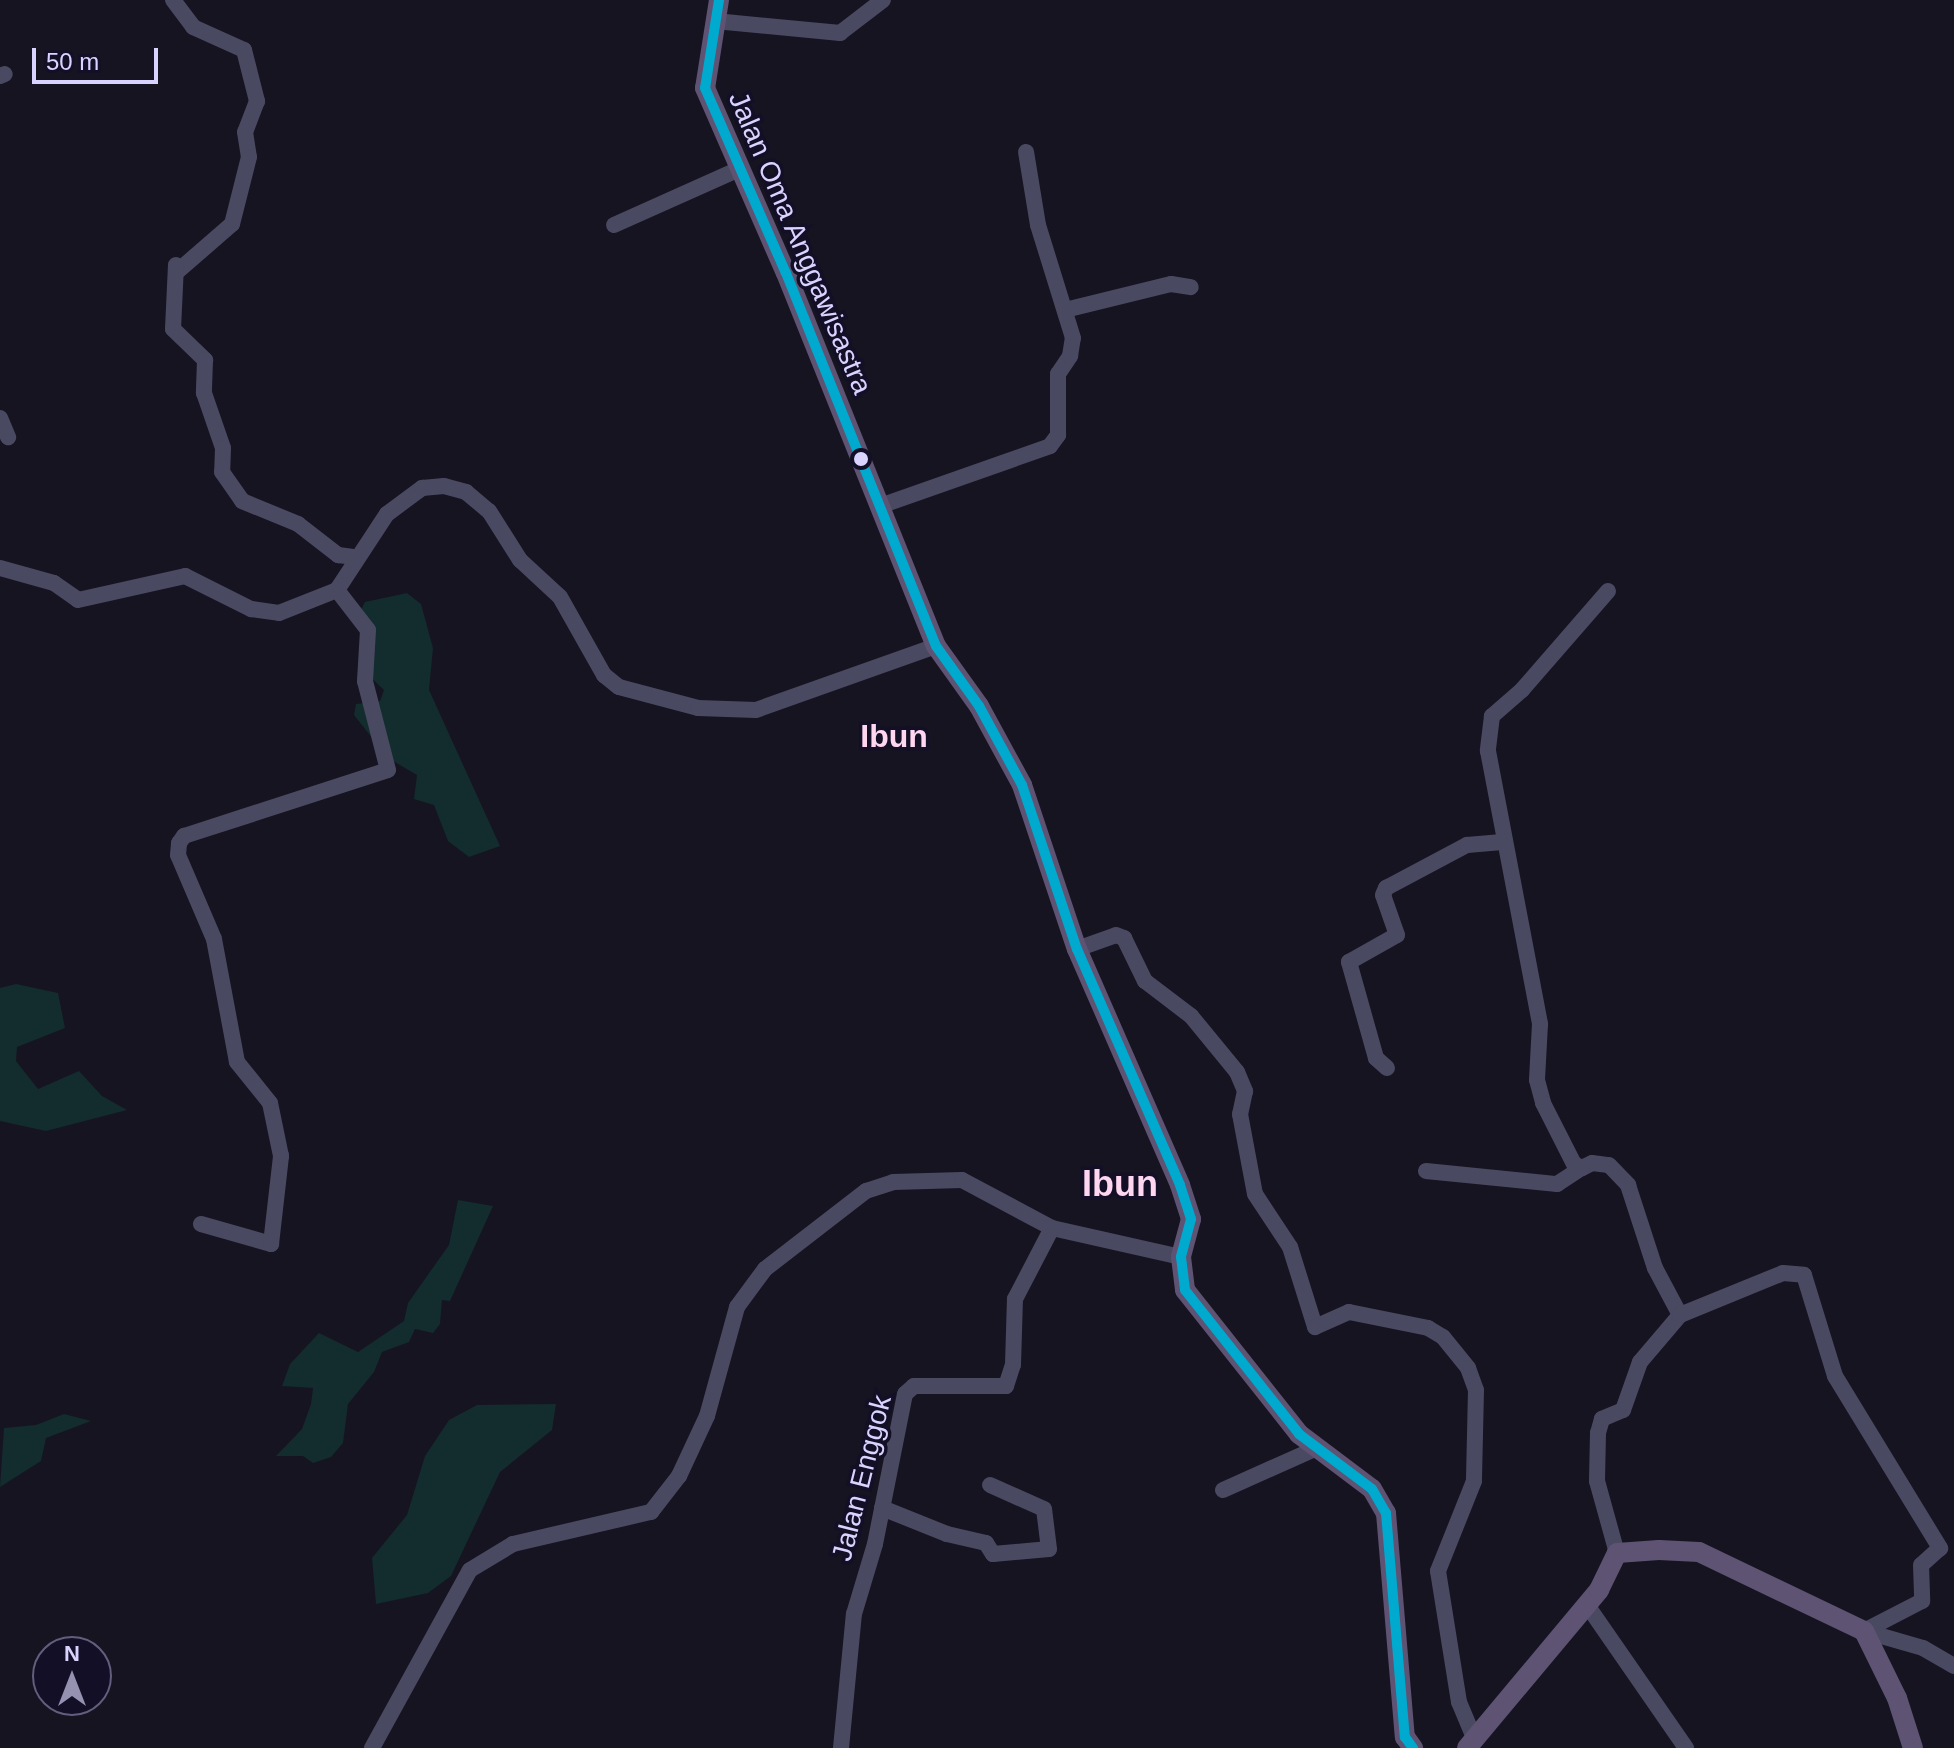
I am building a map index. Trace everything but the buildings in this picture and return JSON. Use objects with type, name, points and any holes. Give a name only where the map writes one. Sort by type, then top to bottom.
[{"type":"main road","name":"Jalan Oma Anggawisastra","points":[[719,0],[705,88],[737,170],[786,273],[936,646],[979,706],[1022,785],[1077,949],[1180,1185],[1191,1219],[1181,1257]]},
{"type":"main road","points":[[1181,1257],[1185,1290],[1272,1404],[1317,1448],[1372,1489],[1386,1513],[1405,1737],[1413,1748]]},
{"type":"main road","points":[[1471,1744],[1587,1605],[1617,1553],[1699,1552],[1864,1631],[1897,1698],[1913,1748]]},
{"type":"street","points":[[173,0],[193,27],[244,50],[257,101],[245,132],[249,157],[232,224],[177,268],[173,329],[205,360],[204,393],[223,448],[222,472],[242,501],[298,524],[338,555],[355,557]]},
{"type":"street","points":[[715,21],[840,33],[883,0]]},
{"type":"street","points":[[880,506],[1055,441],[1058,374],[1073,347],[1065,310],[1038,225],[1026,152]]},
{"type":"street","points":[[614,225],[737,170]]},
{"type":"street","points":[[1065,310],[1171,284],[1191,287]]},
{"type":"street","points":[[0,418],[8,437]]},
{"type":"street","points":[[0,568],[54,583],[78,600],[185,576],[251,609],[279,613],[337,590],[355,557],[387,514],[422,488],[466,492],[489,511],[520,560],[560,597],[610,681],[698,708],[756,710],[936,646]]},
{"type":"street","points":[[201,1224],[271,1244],[281,1156],[270,1103],[237,1062],[214,939],[178,855],[179,843],[184,836],[388,770],[365,681],[368,630],[337,590]]},
{"type":"street","points":[[1582,1168],[1556,1136],[1537,1080],[1540,1024],[1488,751],[1492,716],[1522,690],[1608,591]]},
{"type":"street","points":[[1387,1068],[1376,1058],[1349,962],[1397,935],[1383,895],[1386,888],[1467,845],[1505,842]]},
{"type":"street","points":[[1077,949],[1116,935],[1124,938],[1145,981],[1191,1016],[1237,1072],[1245,1091],[1240,1114],[1255,1194],[1290,1247],[1315,1327],[1349,1312],[1428,1328],[1443,1337],[1468,1368],[1476,1390],[1475,1477],[1438,1571],[1459,1702],[1471,1744]]},
{"type":"street","points":[[1426,1171],[1557,1184],[1592,1163],[1609,1165],[1628,1185],[1655,1268],[1680,1315]]},
{"type":"street","points":[[372,1748],[470,1570],[513,1544],[651,1512],[679,1476],[702,1429],[737,1307],[765,1269],[838,1208],[893,1182],[962,1180],[1052,1228],[1181,1257]]},
{"type":"street","name":"Jalan Enggok","points":[[841,1748],[854,1614],[909,1389],[1006,1386],[1013,1365],[1015,1299],[1052,1228]]},
{"type":"street","points":[[1617,1553],[1597,1481],[1598,1433],[1602,1419],[1623,1410],[1640,1362],[1680,1315],[1783,1273],[1804,1275],[1835,1376],[1940,1548],[1921,1565],[1922,1601],[1864,1631]]},
{"type":"street","points":[[1223,1490],[1317,1448]]},
{"type":"street","points":[[882,1508],[947,1534],[986,1543],[993,1554],[1049,1549],[1051,1532],[1044,1509],[990,1485]]},
{"type":"street","points":[[1587,1605],[1686,1748]]},
{"type":"street","points":[[1864,1631],[1923,1648],[1954,1666]]},
{"type":"green space","points":[[407,593],[421,604],[433,648],[429,690],[500,846],[469,857],[448,841],[434,805],[414,799],[417,775],[388,758],[354,715],[356,704],[380,701],[384,690],[363,670],[361,610],[365,602]]},
{"type":"green space","points":[[16,984],[58,993],[65,1028],[17,1047],[16,1061],[38,1089],[79,1071],[102,1096],[127,1110],[46,1131],[0,1121],[0,988]]},
{"type":"green space","points":[[458,1200],[493,1206],[450,1301],[442,1300],[440,1324],[433,1333],[415,1329],[409,1342],[382,1352],[374,1372],[348,1404],[343,1443],[331,1457],[313,1463],[303,1456],[276,1456],[302,1429],[311,1404],[313,1388],[282,1386],[290,1364],[319,1333],[358,1352],[404,1321],[408,1303],[449,1245]]},
{"type":"green space","points":[[556,1404],[552,1430],[500,1472],[451,1576],[428,1593],[376,1604],[372,1558],[407,1515],[425,1456],[449,1420],[477,1405]]},
{"type":"green space","points":[[64,1414],[91,1421],[46,1438],[41,1461],[0,1487],[4,1428],[36,1425]]},
{"type":"transit line","points":[[719,0],[705,88],[786,273],[936,646],[979,706],[1022,785],[1077,949],[1180,1185],[1191,1219],[1181,1257],[1185,1290],[1299,1434],[1372,1489],[1386,1513],[1405,1737],[1413,1748]]},
{"type":"district","name":"Ibun","points":[[894,736]]},
{"type":"district","name":"Ibun","points":[[1120,1184]]}]
